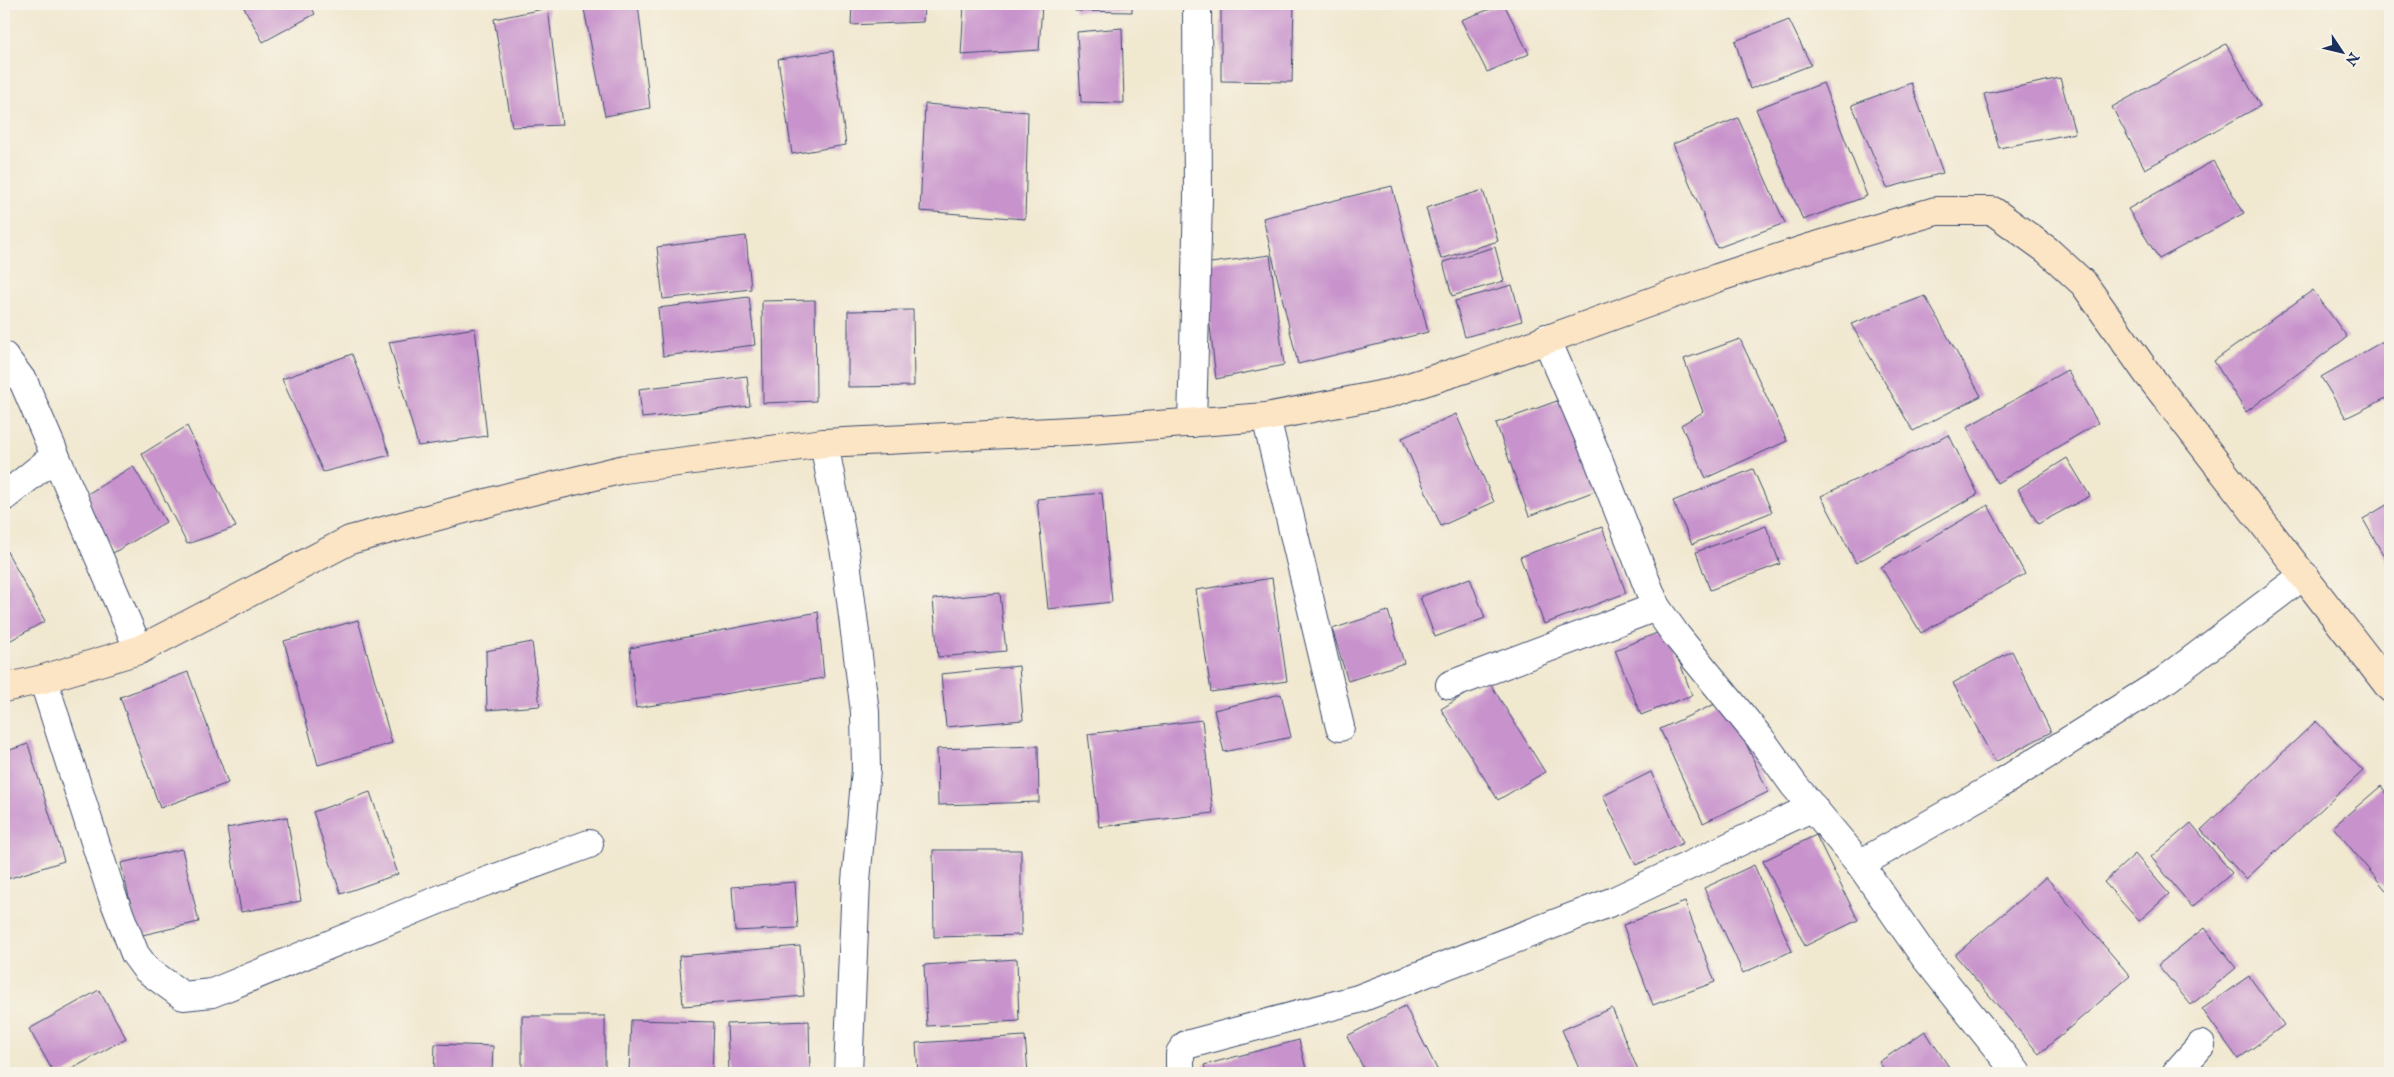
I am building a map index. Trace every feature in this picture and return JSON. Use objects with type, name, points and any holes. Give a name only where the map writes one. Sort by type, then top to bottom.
[{"type":"street","points":[[1192,423],[1198,199],[1197,4]]},
{"type":"street","points":[[4,688],[43,679],[139,650],[350,540],[520,494],[624,469],[824,443],[1192,423],[1266,417],[1390,393],[1471,367],[1546,338],[1797,252],[1936,211],[1993,212],[2046,250],[2084,284],[2147,374],[2390,688]]},
{"type":"street","points":[[1546,338],[1597,456],[1656,608],[1860,864],[1930,963],[2017,1073]]},
{"type":"street","points":[[4,356],[24,383],[139,650]]},
{"type":"street","points":[[1266,417],[1340,727]]},
{"type":"street","points":[[824,443],[845,554],[865,712],[866,770],[856,881],[848,1073]]},
{"type":"street","points":[[4,498],[55,456]]},
{"type":"street","points":[[1860,864],[1998,785],[2164,681],[2304,575]]},
{"type":"street","points":[[1450,684],[1656,608]]},
{"type":"street","points":[[43,679],[112,895],[135,954],[146,969],[183,996],[212,992],[460,890],[589,844]]},
{"type":"street","points":[[1180,1073],[1180,1053],[1186,1045],[1358,999],[1614,901],[1813,807]]},
{"type":"street","points":[[2176,1073],[2202,1045]]},
{"type":"building","points":[[242,4],[310,4],[315,14],[263,42]]},
{"type":"building","points":[[583,4],[638,4],[650,108],[605,116]]},
{"type":"building","points":[[852,4],[924,4],[923,22],[851,25]]},
{"type":"building","points":[[964,4],[1042,4],[1039,50],[961,55]]},
{"type":"building","points":[[1075,4],[1132,4],[1132,12],[1075,11]]},
{"type":"building","points":[[1294,4],[1292,82],[1221,81],[1221,8]]},
{"type":"building","points":[[1504,4],[1529,54],[1487,72],[1461,20]]},
{"type":"building","points":[[548,8],[562,125],[512,127],[494,19]]},
{"type":"building","points":[[1789,20],[1811,65],[1750,89],[1735,41]]},
{"type":"building","points":[[1122,28],[1124,103],[1081,102],[1077,32]]},
{"type":"building","points":[[2226,44],[2260,106],[2145,169],[2112,107]]},
{"type":"building","points":[[833,51],[846,145],[792,154],[778,59]]},
{"type":"building","points":[[2060,78],[2075,133],[1999,148],[1984,94]]},
{"type":"building","points":[[1823,83],[1867,196],[1803,220],[1756,109]]},
{"type":"building","points":[[1911,83],[1943,173],[1887,188],[1852,105]]},
{"type":"building","points":[[925,104],[1028,112],[1025,219],[920,211]]},
{"type":"building","points":[[1738,118],[1785,223],[1717,248],[1673,144]]},
{"type":"building","points":[[2213,161],[2244,213],[2159,259],[2128,209]]},
{"type":"building","points":[[1392,186],[1428,332],[1298,364],[1263,218]]},
{"type":"building","points":[[1483,190],[1498,241],[1441,259],[1426,208]]},
{"type":"building","points":[[746,236],[751,289],[663,299],[657,247]]},
{"type":"building","points":[[1495,247],[1504,281],[1452,296],[1443,262]]},
{"type":"building","points":[[1270,255],[1284,365],[1216,379],[1203,264]]},
{"type":"building","points":[[1512,285],[1522,321],[1465,337],[1455,301]]},
{"type":"building","points":[[2313,290],[2347,337],[2246,412],[2214,361]]},
{"type":"building","points":[[1925,296],[1981,396],[1913,431],[1851,324]]},
{"type":"building","points":[[749,297],[755,345],[663,356],[658,308]]},
{"type":"building","points":[[815,300],[816,401],[763,403],[762,301]]},
{"type":"building","points":[[913,310],[914,386],[848,387],[848,311]]},
{"type":"building","points":[[475,328],[487,436],[418,446],[389,342]]},
{"type":"building","points":[[1740,339],[1787,441],[1706,478],[1681,425],[1703,412],[1684,359]]},
{"type":"building","points":[[2385,340],[2390,352],[2390,396],[2346,418],[2321,377]]},
{"type":"building","points":[[352,354],[390,455],[323,472],[282,379]]},
{"type":"building","points":[[2067,370],[2098,423],[1997,483],[1967,427]]},
{"type":"building","points":[[747,376],[750,406],[642,418],[639,389]]},
{"type":"building","points":[[1568,397],[1603,488],[1529,516],[1496,423]]},
{"type":"building","points":[[1456,414],[1494,502],[1441,526],[1402,438]]},
{"type":"building","points":[[187,426],[236,527],[187,544],[142,454]]},
{"type":"building","points":[[1949,435],[1978,494],[1856,563],[1821,496]]},
{"type":"building","points":[[2067,458],[2090,496],[2038,524],[2018,489]]},
{"type":"building","points":[[133,466],[166,522],[113,553],[81,498]]},
{"type":"building","points":[[1753,469],[1772,512],[1692,544],[1673,501]]},
{"type":"building","points":[[1102,493],[1112,602],[1048,609],[1037,499]]},
{"type":"building","points":[[2390,503],[2390,567],[2363,519]]},
{"type":"building","points":[[1988,505],[2025,574],[1921,633],[1881,567]]},
{"type":"building","points":[[1766,526],[1780,564],[1710,590],[1696,552]]},
{"type":"building","points":[[1602,527],[1626,593],[1544,624],[1520,557]]},
{"type":"building","points":[[4,546],[45,621],[4,644]]},
{"type":"building","points":[[1272,578],[1287,681],[1211,692],[1196,590]]},
{"type":"building","points":[[1470,578],[1485,618],[1435,637],[1420,597]]},
{"type":"building","points":[[1000,593],[1006,651],[938,657],[933,599]]},
{"type":"building","points":[[1388,611],[1404,663],[1348,681],[1332,629]]},
{"type":"building","points":[[818,612],[824,678],[636,708],[630,648]]},
{"type":"building","points":[[358,620],[392,743],[318,765],[284,641]]},
{"type":"building","points":[[1667,629],[1692,695],[1641,715],[1615,650]]},
{"type":"building","points":[[532,642],[540,706],[487,710],[486,651]]},
{"type":"building","points":[[2012,651],[2051,732],[1995,762],[1953,683]]},
{"type":"building","points":[[1019,666],[1023,720],[946,727],[941,674]]},
{"type":"building","points":[[188,672],[228,783],[160,808],[120,697]]},
{"type":"building","points":[[1488,680],[1545,772],[1498,800],[1441,709]]},
{"type":"building","points":[[1281,694],[1291,737],[1224,752],[1214,710]]},
{"type":"building","points":[[1726,699],[1768,792],[1703,823],[1660,729]]},
{"type":"building","points":[[1202,720],[1213,813],[1099,827],[1088,734]]},
{"type":"building","points":[[2316,721],[2363,771],[2246,879],[2201,830]]},
{"type":"building","points":[[28,744],[64,861],[4,880],[4,752]]},
{"type":"building","points":[[1038,746],[1039,802],[938,805],[937,749]]},
{"type":"building","points":[[1651,772],[1683,843],[1636,865],[1603,796]]},
{"type":"building","points":[[2381,786],[2390,798],[2390,895],[2333,827]]},
{"type":"building","points":[[370,792],[398,874],[341,894],[313,812]]},
{"type":"building","points":[[287,817],[301,901],[241,912],[227,828]]},
{"type":"building","points":[[2191,823],[2232,873],[2192,907],[2151,857]]},
{"type":"building","points":[[1816,835],[1858,920],[1805,946],[1763,861]]},
{"type":"building","points":[[182,849],[199,922],[138,936],[121,863]]},
{"type":"building","points":[[933,850],[1021,850],[1021,935],[934,937]]},
{"type":"building","points":[[2135,854],[2169,894],[2139,921],[2104,882]]},
{"type":"building","points":[[1754,865],[1792,951],[1743,973],[1704,888]]},
{"type":"building","points":[[2046,877],[2130,976],[2039,1054],[1955,955]]},
{"type":"building","points":[[795,882],[798,928],[735,931],[732,887]]},
{"type":"building","points":[[1685,902],[1715,982],[1653,1005],[1623,925]]},
{"type":"building","points":[[2204,928],[2236,968],[2191,1005],[2158,965]]},
{"type":"building","points":[[800,946],[804,996],[683,1006],[679,956]]},
{"type":"building","points":[[1017,959],[1019,1021],[927,1026],[924,965]]},
{"type":"building","points":[[2249,976],[2284,1025],[2238,1059],[2202,1009]]},
{"type":"building","points":[[99,990],[126,1038],[65,1073],[54,1073],[29,1029]]},
{"type":"building","points":[[1405,1006],[1439,1073],[1366,1073],[1347,1036]]},
{"type":"building","points":[[1612,1008],[1639,1073],[1581,1073],[1562,1030]]},
{"type":"building","points":[[522,1016],[605,1016],[605,1073],[522,1073]]},
{"type":"building","points":[[631,1020],[714,1022],[712,1073],[629,1073]]},
{"type":"building","points":[[809,1021],[810,1073],[729,1073],[727,1024]]},
{"type":"building","points":[[1925,1031],[1953,1073],[1887,1073],[1879,1062]]},
{"type":"building","points":[[1025,1036],[1028,1073],[918,1073],[916,1043]]},
{"type":"building","points":[[1299,1040],[1307,1073],[1207,1073],[1204,1065]]},
{"type":"building","points":[[435,1044],[493,1046],[492,1073],[434,1073]]}]
